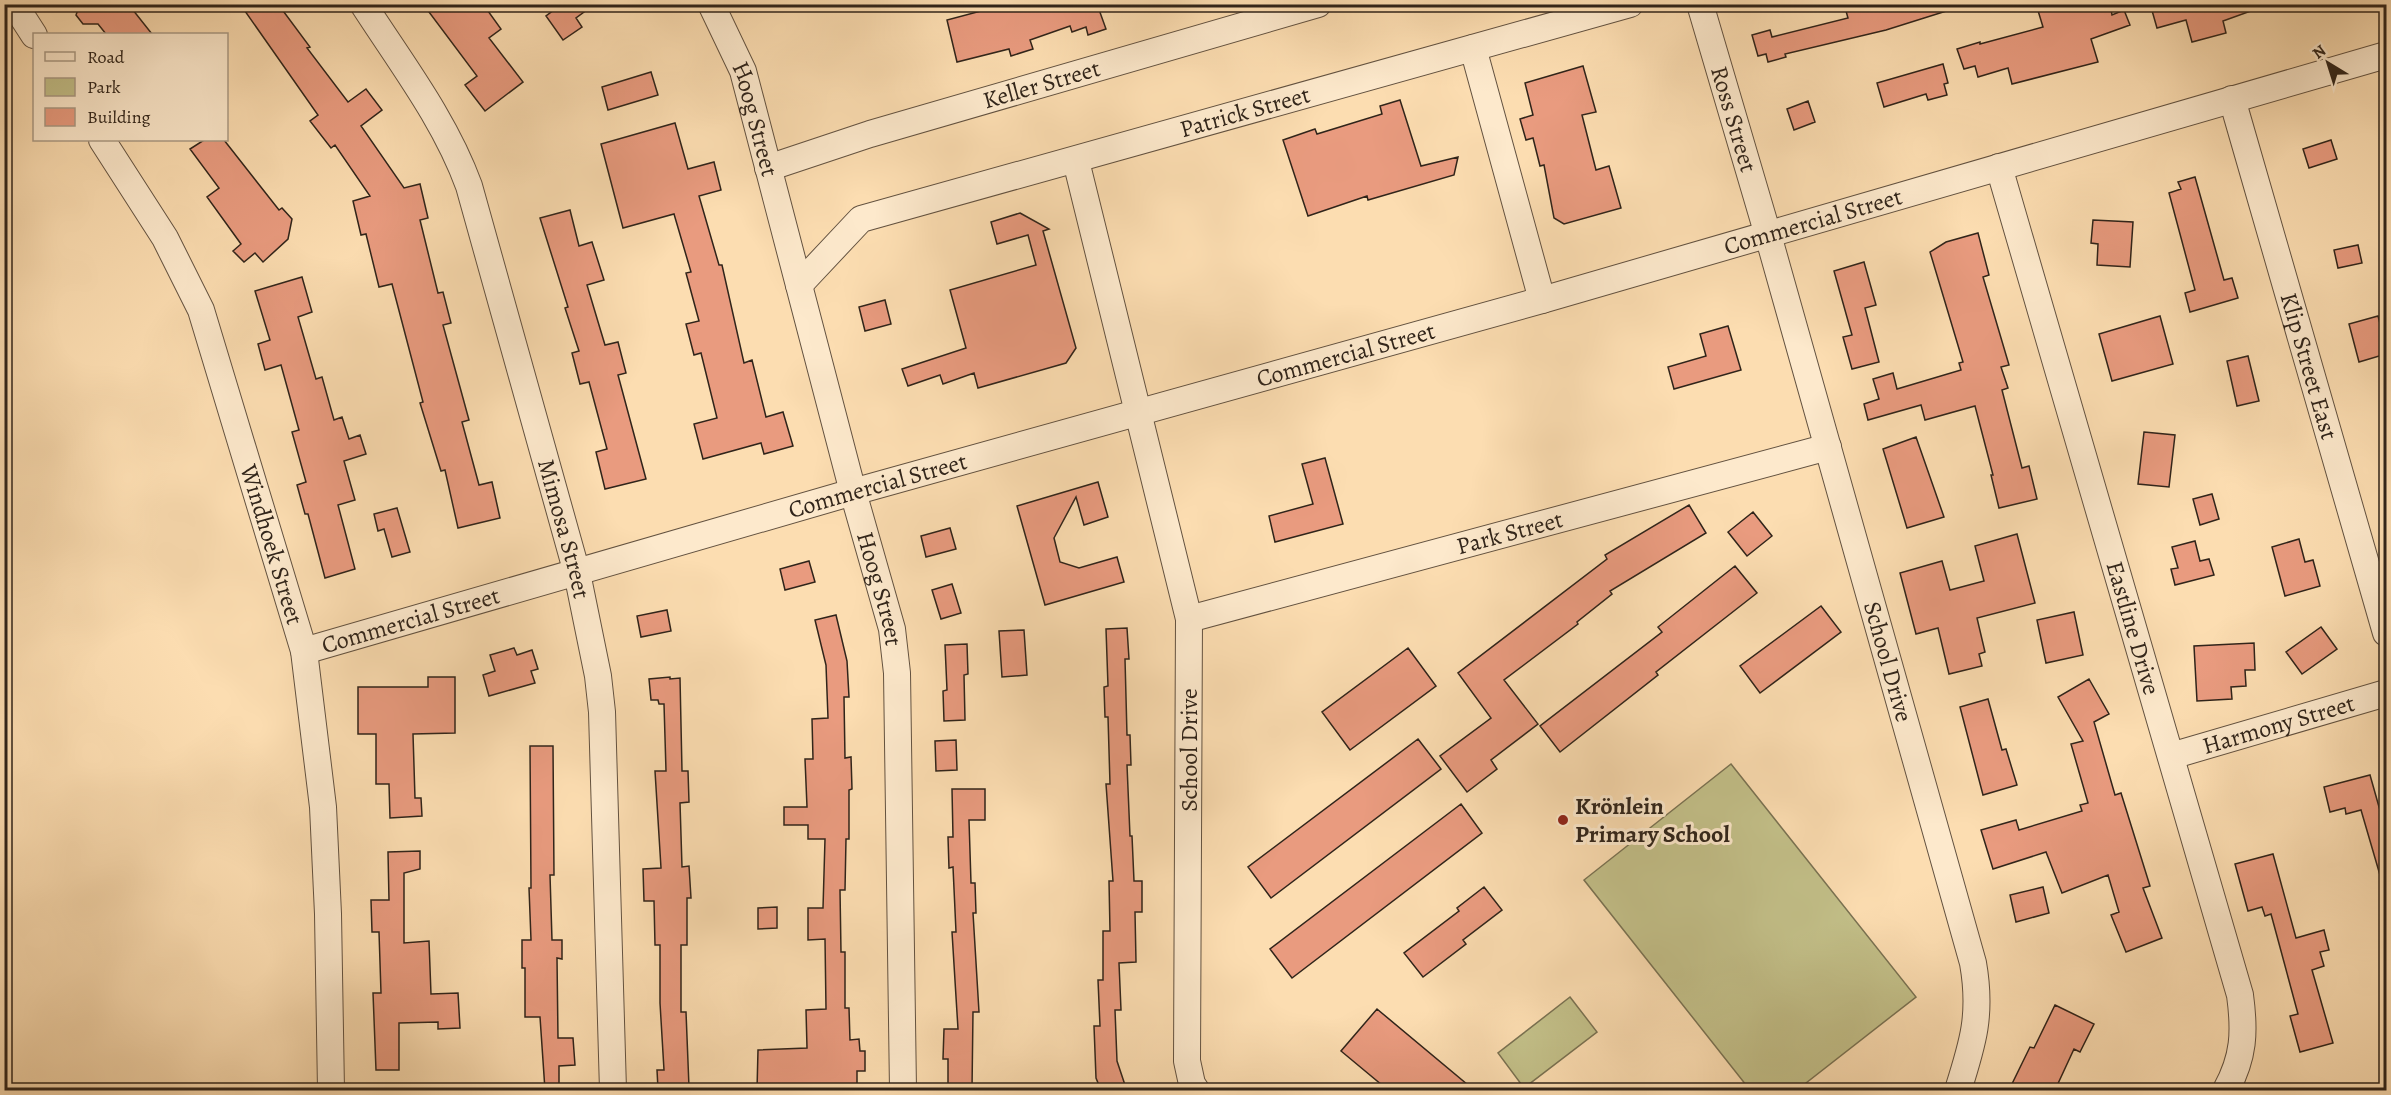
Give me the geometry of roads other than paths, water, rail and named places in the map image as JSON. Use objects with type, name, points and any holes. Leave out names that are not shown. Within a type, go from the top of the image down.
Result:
[{"type":"street","points":[[14,4],[33,33]]},
{"type":"street","name":"Mimosa Street","points":[[363,4],[448,136],[459,158],[469,186],[577,573],[598,676],[602,712],[613,1090]]},
{"type":"street","name":"Hoog Street","points":[[711,4],[743,71],[853,492],[892,629],[897,673],[903,1090]]},
{"type":"street","name":"Keller Street","points":[[768,168],[882,131],[1318,4]]},
{"type":"street","name":"Patrick Street","points":[[799,285],[861,219],[1076,161],[1630,4]]},
{"type":"street","name":"Ross Street","points":[[1700,4],[1768,235]]},
{"type":"street","points":[[1473,48],[1542,300]]},
{"type":"street","name":"Commercial Street","points":[[304,651],[853,492],[1542,300],[2386,55]]},
{"type":"street","name":"Klip Street East","points":[[2232,99],[2386,633]]},
{"type":"street","name":"Windhoek Street","points":[[103,141],[165,238],[201,310],[304,651],[324,807],[331,1090]]},
{"type":"street","name":"School Drive","points":[[1076,161],[1189,619],[1187,1061],[1192,1084],[1196,1090]]},
{"type":"street","name":"Eastline Drive","points":[[1999,167],[2240,995],[2243,1044],[2237,1070],[2226,1090]]},
{"type":"street","name":"School Drive","points":[[1768,235],[1973,963],[1978,1006],[1974,1039],[1958,1090]]},
{"type":"street","name":"Park Street","points":[[1189,619],[1828,447]]},
{"type":"street","name":"Harmony Street","points":[[2171,756],[2386,693]]},
{"type":"place","name":"Krönlein Primary School","points":[[1563,820]]}]
